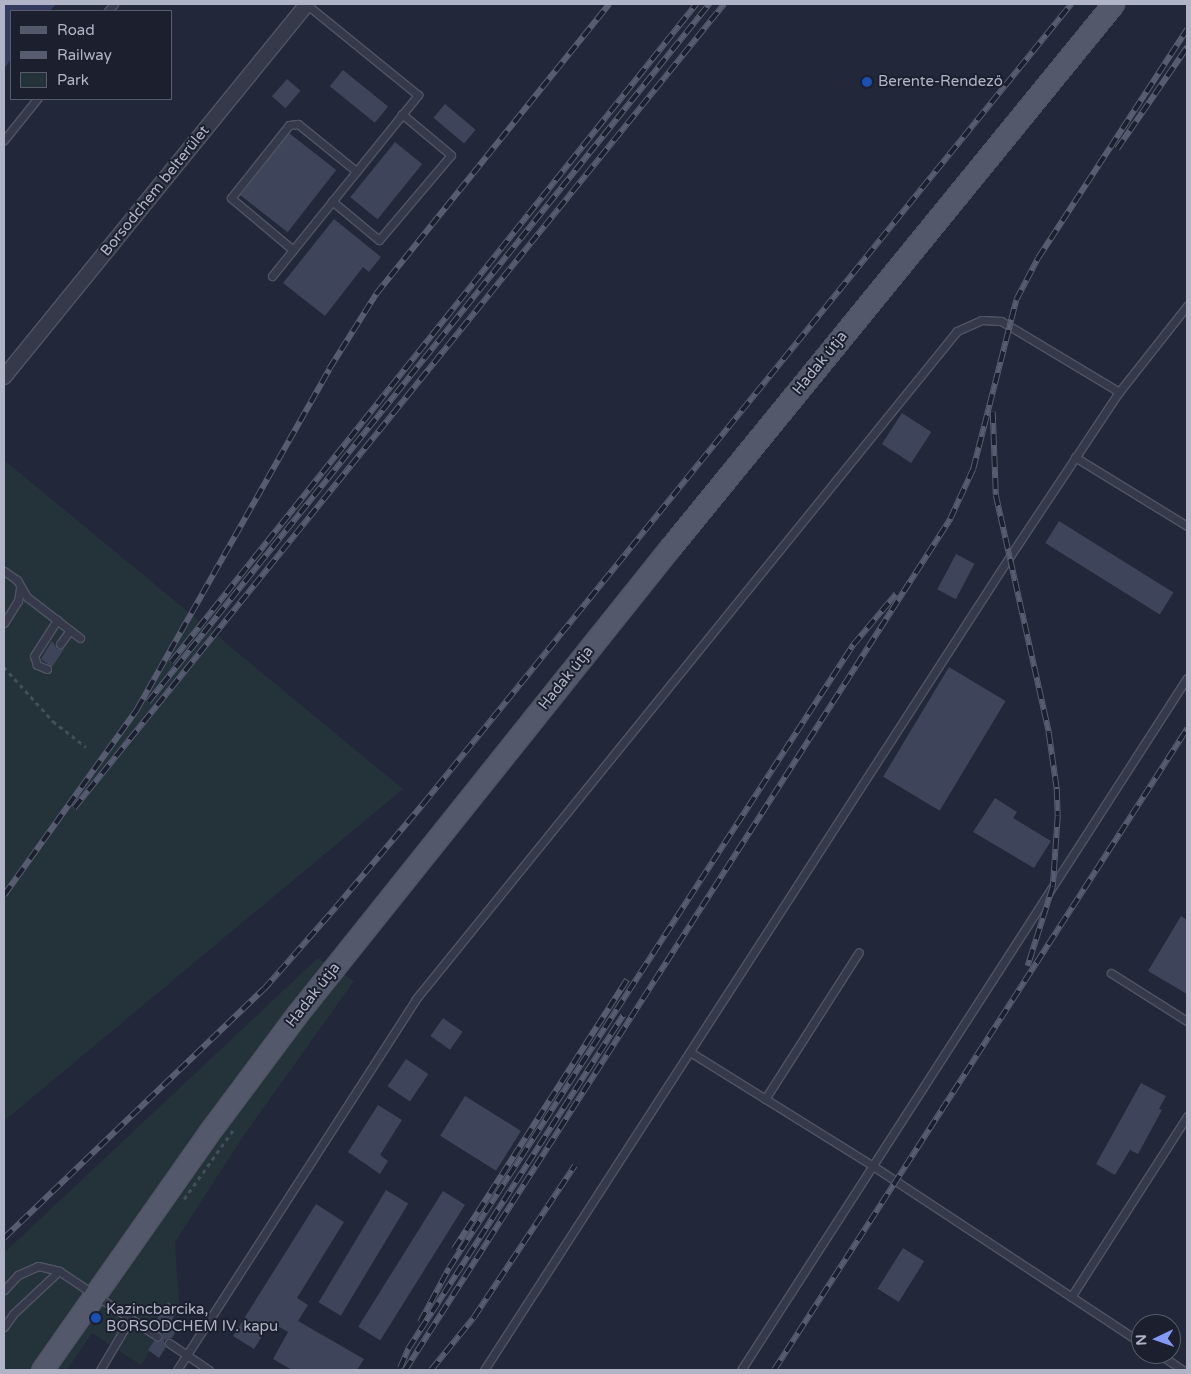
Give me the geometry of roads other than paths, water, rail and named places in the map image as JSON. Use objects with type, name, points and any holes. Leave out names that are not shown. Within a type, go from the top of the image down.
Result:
[{"type":"main road","name":"Hadak útja","points":[[42,1370],[94,1295],[298,1014],[675,541],[1113,4]]},
{"type":"street","name":"Borsodchem belterület","points":[[4,377],[306,4]]},
{"type":"lane","points":[[272,276],[418,95],[306,4]]},
{"type":"lane","points":[[4,140],[36,100]]},
{"type":"lane","points":[[332,201],[379,240],[451,155],[402,114]]},
{"type":"lane","points":[[293,250],[231,198],[289,125],[298,124],[356,171]]},
{"type":"lane","points":[[484,1370],[1075,458],[1119,392],[1187,306]]},
{"type":"lane","points":[[177,1370],[415,1000],[957,331],[982,320],[1001,321],[1119,392]]},
{"type":"lane","points":[[1075,458],[1187,526]]},
{"type":"lane","points":[[4,571],[20,585],[27,597],[80,638]]},
{"type":"lane","points":[[4,623],[18,601],[20,585]]},
{"type":"lane","points":[[47,669],[37,665],[34,656],[57,620]]},
{"type":"lane","points":[[60,644],[70,630]]},
{"type":"lane","points":[[741,1370],[1187,678]]},
{"type":"lane","points":[[765,1099],[859,952]]},
{"type":"lane","points":[[1111,972],[1187,1021]]},
{"type":"lane","points":[[690,1052],[873,1166],[1131,1336]]},
{"type":"lane","points":[[1070,1297],[1187,1116]]},
{"type":"lane","points":[[4,1290],[18,1275],[38,1266],[59,1271],[157,1336]]},
{"type":"lane","points":[[4,1327],[13,1314],[59,1271]]},
{"type":"lane","points":[[100,1370],[130,1319]]},
{"type":"lane","points":[[169,1344],[209,1370]]},
{"type":"water","points":[[4,4],[56,4],[51,10],[10,10],[10,60],[4,69]]},
{"type":"railway","points":[[4,895],[137,709],[329,369],[376,294],[609,4]]},
{"type":"railway","points":[[171,662],[696,4]]},
{"type":"railway","points":[[148,702],[709,4]]},
{"type":"railway","points":[[74,808],[724,4]]},
{"type":"railway","points":[[4,1238],[264,989],[336,907],[423,804],[1071,4]]},
{"type":"railway","points":[[405,1370],[950,519],[973,469],[1016,300],[1038,258],[1187,29]]},
{"type":"railway","points":[[1117,149],[1187,47]]},
{"type":"railway","points":[[993,412],[996,495],[1049,733],[1057,789],[1058,816],[1053,887],[1028,966]]},
{"type":"railway","points":[[420,1322],[449,1268],[853,645],[896,594]]},
{"type":"railway","points":[[774,1370],[1187,729]]},
{"type":"railway","points":[[454,1249],[627,980]]},
{"type":"railway","points":[[400,1368],[408,1349],[623,1015]]},
{"type":"railway","points":[[431,1370],[474,1317],[575,1165]]},
{"type":"place","name":"Berente-Rendező","points":[[867,82]]},
{"type":"place","name":"Kazincbarcika, BORSODCHEM IV. kapu","points":[[96,1318]]}]
